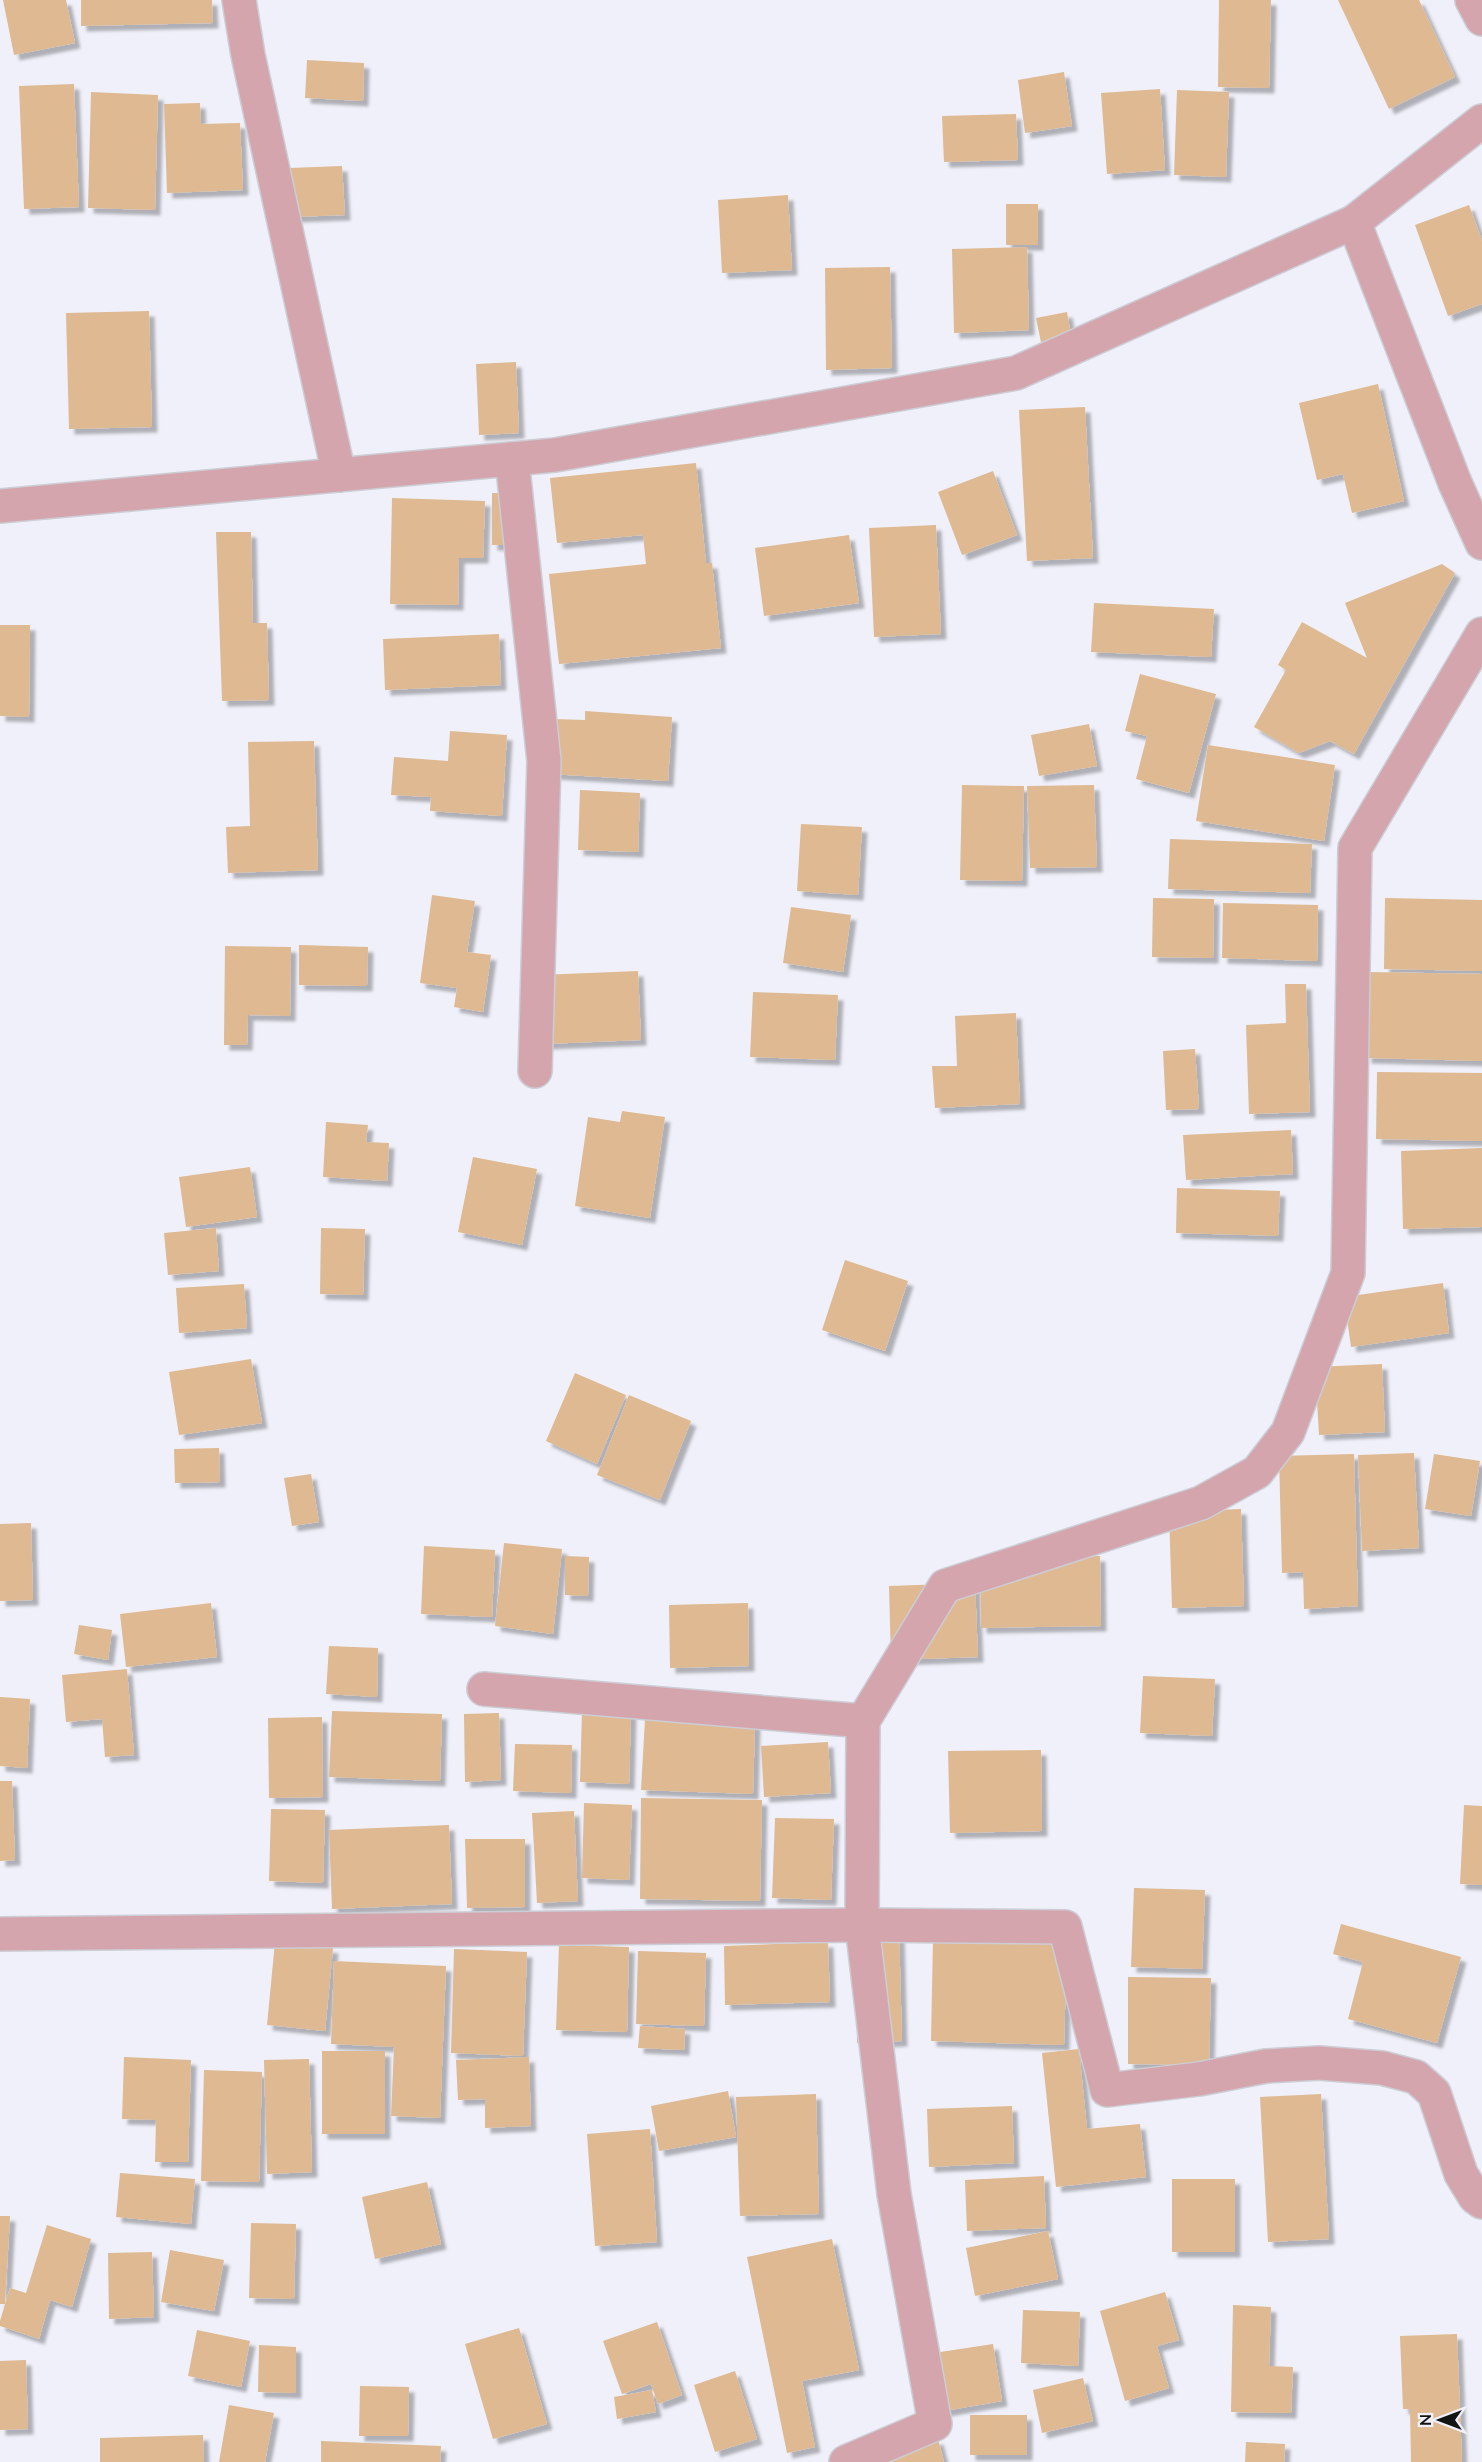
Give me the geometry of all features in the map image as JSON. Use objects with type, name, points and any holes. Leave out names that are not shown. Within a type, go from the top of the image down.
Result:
[{"type":"street","points":[[239,0],[250,66],[339,475]]},
{"type":"street","points":[[1472,0],[1482,19]]},
{"type":"street","points":[[0,506],[555,455],[1016,373],[1354,222],[1482,121]]},
{"type":"street","points":[[1354,222],[1455,483],[1482,543]]},
{"type":"street","points":[[512,459],[543,761],[535,1071]]},
{"type":"street","points":[[846,2462],[935,2424],[894,2194],[862,1925],[863,1721],[945,1586],[1202,1503],[1257,1472],[1288,1432],[1348,1273],[1355,848],[1482,634]]},
{"type":"street","points":[[484,1689],[863,1721]]},
{"type":"street","points":[[0,1934],[862,1925],[1065,1927],[1107,2090],[1199,2079],[1266,2066],[1319,2063],[1382,2068],[1416,2077],[1434,2093],[1461,2174],[1475,2197],[1482,2202]]},
{"type":"building","points":[[3,0],[66,0],[75,43],[14,55]]},
{"type":"building","points":[[81,0],[212,0],[213,23],[81,26]]},
{"type":"building","points":[[1219,0],[1271,0],[1269,88],[1218,87]]},
{"type":"building","points":[[1338,0],[1419,0],[1455,77],[1389,109]]},
{"type":"building","points":[[307,60],[364,63],[363,101],[305,98]]},
{"type":"building","points":[[1064,72],[1072,126],[1025,133],[1018,80]]},
{"type":"building","points":[[74,84],[79,207],[24,209],[19,86]]},
{"type":"building","points":[[1160,89],[1165,170],[1107,174],[1101,93]]},
{"type":"building","points":[[1177,90],[1229,92],[1226,177],[1174,175]]},
{"type":"building","points":[[91,92],[158,95],[155,210],[88,208]]},
{"type":"building","points":[[200,103],[201,124],[240,123],[243,190],[167,193],[164,104]]},
{"type":"building","points":[[1016,114],[1018,160],[944,162],[942,116]]},
{"type":"building","points":[[342,166],[345,215],[292,217],[290,168]]},
{"type":"building","points":[[788,195],[792,270],[722,273],[718,200]]},
{"type":"building","points":[[1006,204],[1038,204],[1038,245],[1006,245]]},
{"type":"building","points":[[1469,205],[1482,241],[1482,304],[1448,316],[1415,225]]},
{"type":"building","points":[[1027,247],[1029,330],[954,333],[952,249]]},
{"type":"building","points":[[890,267],[892,368],[826,370],[825,268]]},
{"type":"building","points":[[149,311],[152,427],[69,429],[66,313]]},
{"type":"building","points":[[1067,312],[1072,341],[1042,347],[1036,318]]},
{"type":"building","points":[[516,362],[519,433],[479,435],[476,364]]},
{"type":"building","points":[[1378,384],[1404,501],[1352,513],[1343,474],[1317,480],[1299,403]]},
{"type":"building","points":[[1085,407],[1093,558],[1027,561],[1019,410]]},
{"type":"building","points":[[696,463],[706,563],[712,563],[721,648],[559,664],[549,574],[646,564],[643,535],[557,543],[550,478]]},
{"type":"building","points":[[993,471],[1017,535],[962,555],[938,492]]},
{"type":"building","points":[[492,493],[517,493],[517,545],[492,545]]},
{"type":"building","points":[[392,498],[485,501],[483,558],[459,558],[458,605],[390,604]]},
{"type":"building","points":[[936,525],[941,634],[874,637],[869,528]]},
{"type":"building","points":[[216,532],[251,532],[253,623],[267,623],[269,700],[222,701]]},
{"type":"building","points":[[849,535],[859,603],[764,616],[755,548]]},
{"type":"building","points":[[1442,564],[1455,573],[1354,754],[1330,741],[1299,753],[1254,727],[1286,670],[1278,665],[1302,622],[1367,658],[1345,603]]},
{"type":"building","points":[[1094,603],[1214,609],[1211,657],[1091,652]]},
{"type":"building","points":[[0,625],[30,625],[29,717],[0,716]]},
{"type":"building","points":[[499,634],[501,685],[385,690],[383,639]]},
{"type":"building","points":[[1140,674],[1216,694],[1189,793],[1136,779],[1147,736],[1125,731]]},
{"type":"building","points":[[585,711],[672,717],[668,781],[550,774],[553,719],[585,720]]},
{"type":"building","points":[[1089,724],[1097,766],[1039,776],[1031,735]]},
{"type":"building","points":[[450,731],[507,735],[502,816],[430,811],[431,797],[391,795],[394,757],[448,761]]},
{"type":"building","points":[[314,741],[318,870],[228,873],[226,827],[250,826],[248,742]]},
{"type":"building","points":[[1208,745],[1335,765],[1324,841],[1196,821]]},
{"type":"building","points":[[962,785],[1024,786],[1022,881],[960,880]]},
{"type":"building","points":[[1094,785],[1097,867],[1030,868],[1027,786]]},
{"type":"building","points":[[580,790],[640,793],[638,852],[578,850]]},
{"type":"building","points":[[801,824],[862,827],[858,895],[797,891]]},
{"type":"building","points":[[1170,839],[1312,844],[1310,893],[1168,889]]},
{"type":"building","points":[[432,895],[475,901],[467,952],[491,955],[483,1012],[454,1007],[457,988],[420,983]]},
{"type":"building","points":[[1153,898],[1214,899],[1213,958],[1152,957]]},
{"type":"building","points":[[1385,898],[1482,900],[1482,971],[1384,969]]},
{"type":"building","points":[[1223,903],[1318,905],[1317,961],[1222,958]]},
{"type":"building","points":[[791,907],[851,915],[843,972],[783,963]]},
{"type":"building","points":[[299,945],[368,947],[367,986],[299,985]]},
{"type":"building","points":[[225,946],[291,947],[290,1016],[248,1015],[247,1045],[224,1045]]},
{"type":"building","points":[[638,971],[641,1040],[544,1044],[540,975]]},
{"type":"building","points":[[1367,972],[1482,974],[1482,1061],[1366,1058]]},
{"type":"building","points":[[1285,984],[1306,984],[1310,1112],[1249,1114],[1246,1025],[1286,1023]]},
{"type":"building","points":[[753,992],[838,995],[835,1060],[750,1057]]},
{"type":"building","points":[[1016,1013],[1020,1104],[935,1108],[932,1066],[957,1066],[955,1016]]},
{"type":"building","points":[[1195,1049],[1199,1109],[1166,1110],[1163,1051]]},
{"type":"building","points":[[1377,1072],[1482,1073],[1482,1141],[1376,1139]]},
{"type":"building","points":[[622,1111],[665,1117],[650,1218],[575,1206],[588,1117],[620,1122]]},
{"type":"building","points":[[326,1122],[368,1125],[366,1142],[389,1143],[387,1181],[323,1177]]},
{"type":"building","points":[[1291,1130],[1293,1174],[1186,1180],[1183,1135]]},
{"type":"building","points":[[1482,1148],[1482,1227],[1403,1229],[1401,1151]]},
{"type":"building","points":[[473,1157],[537,1169],[522,1245],[458,1232]]},
{"type":"building","points":[[250,1167],[257,1217],[186,1227],[179,1177]]},
{"type":"building","points":[[1177,1188],[1280,1191],[1278,1236],[1176,1233]]},
{"type":"building","points":[[216,1228],[219,1271],[168,1275],[164,1233]]},
{"type":"building","points":[[321,1228],[365,1229],[363,1295],[320,1294]]},
{"type":"building","points":[[845,1260],[908,1281],[885,1351],[822,1330]]},
{"type":"building","points":[[1443,1283],[1449,1333],[1351,1347],[1344,1297]]},
{"type":"building","points":[[244,1284],[247,1328],[179,1333],[176,1288]]},
{"type":"building","points":[[251,1359],[262,1423],[179,1435],[169,1372]]},
{"type":"building","points":[[1382,1364],[1385,1432],[1319,1435],[1315,1367]]},
{"type":"building","points":[[575,1373],[626,1395],[597,1464],[546,1441]]},
{"type":"building","points":[[629,1395],[691,1421],[660,1500],[597,1475]]},
{"type":"building","points":[[219,1448],[220,1482],[175,1483],[174,1449]]},
{"type":"building","points":[[1414,1453],[1419,1548],[1362,1551],[1358,1455]]},
{"type":"building","points":[[1354,1454],[1358,1606],[1304,1609],[1303,1572],[1282,1573],[1279,1456]]},
{"type":"building","points":[[1434,1454],[1480,1461],[1471,1516],[1425,1509]]},
{"type":"building","points":[[311,1474],[319,1522],[292,1526],[284,1478]]},
{"type":"building","points":[[1241,1509],[1244,1606],[1172,1608],[1169,1512]]},
{"type":"building","points":[[31,1523],[33,1600],[0,1601],[0,1524]]},
{"type":"building","points":[[504,1543],[562,1549],[553,1634],[495,1626]]},
{"type":"building","points":[[424,1546],[495,1550],[492,1617],[421,1614]]},
{"type":"building","points":[[565,1556],[589,1557],[588,1596],[565,1595]]},
{"type":"building","points":[[1100,1556],[1101,1626],[981,1628],[980,1559]]},
{"type":"building","points":[[975,1583],[978,1657],[891,1660],[889,1586]]},
{"type":"building","points":[[211,1603],[217,1657],[126,1667],[120,1614]]},
{"type":"building","points":[[748,1603],[749,1666],[670,1668],[669,1605]]},
{"type":"building","points":[[79,1625],[112,1630],[108,1660],[74,1654]]},
{"type":"building","points":[[329,1646],[378,1648],[377,1697],[326,1694]]},
{"type":"building","points":[[127,1669],[134,1755],[105,1757],[102,1719],[66,1722],[62,1675]]},
{"type":"building","points":[[1143,1676],[1215,1679],[1212,1736],[1140,1733]]},
{"type":"building","points":[[0,1697],[30,1699],[27,1768],[0,1766]]},
{"type":"building","points":[[332,1711],[442,1714],[440,1781],[329,1777]]},
{"type":"building","points":[[582,1711],[631,1712],[629,1784],[580,1782]]},
{"type":"building","points":[[499,1713],[501,1780],[465,1782],[464,1714]]},
{"type":"building","points":[[322,1717],[323,1797],[269,1798],[268,1718]]},
{"type":"building","points":[[645,1719],[755,1723],[753,1794],[641,1790]]},
{"type":"building","points":[[828,1742],[831,1793],[764,1797],[761,1746]]},
{"type":"building","points":[[515,1744],[572,1745],[571,1793],[513,1791]]},
{"type":"building","points":[[1041,1750],[1042,1831],[950,1833],[948,1751]]},
{"type":"building","points":[[0,1781],[12,1781],[15,1860],[0,1861]]},
{"type":"building","points":[[641,1798],[762,1800],[760,1901],[640,1899]]},
{"type":"building","points":[[584,1803],[632,1805],[629,1880],[582,1878]]},
{"type":"building","points":[[1464,1805],[1482,1806],[1482,1885],[1460,1884]]},
{"type":"building","points":[[271,1809],[325,1810],[323,1883],[269,1881]]},
{"type":"building","points":[[574,1811],[578,1901],[537,1903],[532,1813]]},
{"type":"building","points":[[775,1818],[834,1819],[831,1900],[772,1898]]},
{"type":"building","points":[[449,1825],[452,1904],[332,1909],[329,1830]]},
{"type":"building","points":[[465,1839],[525,1839],[525,1907],[467,1908]]},
{"type":"building","points":[[1134,1888],[1205,1890],[1202,1969],[1131,1967]]},
{"type":"building","points":[[1341,1924],[1461,1957],[1437,2043],[1348,2019],[1363,1962],[1333,1954]]},
{"type":"building","points":[[899,1929],[902,2041],[857,2043],[855,1930]]},
{"type":"building","points":[[933,1938],[1067,1941],[1064,2045],[931,2041]]},
{"type":"building","points":[[275,1942],[333,1948],[325,2031],[267,2025]]},
{"type":"building","points":[[828,1942],[830,2002],[725,2005],[724,1946]]},
{"type":"building","points":[[559,1945],[629,1947],[627,2032],[556,2030]]},
{"type":"building","points":[[454,1949],[527,1952],[523,2056],[451,2053]]},
{"type":"building","points":[[638,1951],[706,1953],[704,2026],[636,2024]]},
{"type":"building","points":[[334,1961],[446,1966],[440,2118],[391,2116],[394,2047],[331,2044]]},
{"type":"building","points":[[1128,1977],[1211,1978],[1209,2065],[1128,2064]]},
{"type":"building","points":[[640,2026],[685,2029],[684,2050],[638,2048]]},
{"type":"building","points":[[1079,2049],[1087,2129],[1140,2124],[1146,2177],[1056,2187],[1042,2053]]},
{"type":"building","points":[[322,2051],[385,2051],[385,2134],[322,2134]]},
{"type":"building","points":[[124,2057],[191,2060],[188,2162],[155,2162],[156,2120],[122,2119]]},
{"type":"building","points":[[529,2057],[531,2126],[485,2128],[485,2099],[458,2100],[456,2060]]},
{"type":"building","points":[[309,2059],[312,2172],[267,2174],[264,2060]]},
{"type":"building","points":[[204,2070],[262,2072],[259,2182],[201,2181]]},
{"type":"building","points":[[728,2091],[736,2137],[659,2151],[651,2106]]},
{"type":"building","points":[[816,2094],[819,2214],[740,2216],[736,2097]]},
{"type":"building","points":[[1321,2094],[1329,2239],[1268,2242],[1260,2097]]},
{"type":"building","points":[[1012,2106],[1014,2163],[929,2167],[927,2109]]},
{"type":"building","points":[[650,2129],[657,2242],[595,2246],[587,2134]]},
{"type":"building","points":[[120,2173],[195,2179],[191,2224],[116,2217]]},
{"type":"building","points":[[1044,2176],[1046,2228],[967,2231],[965,2180]]},
{"type":"building","points":[[1172,2179],[1235,2179],[1235,2252],[1172,2252]]},
{"type":"building","points":[[427,2182],[441,2244],[375,2259],[362,2197]]},
{"type":"building","points":[[0,2216],[10,2216],[5,2304],[0,2304]]},
{"type":"building","points":[[251,2223],[296,2224],[294,2299],[249,2298]]},
{"type":"building","points":[[47,2225],[91,2239],[72,2307],[50,2300],[39,2339],[0,2326],[0,2321],[10,2288],[26,2293]]},
{"type":"building","points":[[1048,2231],[1058,2279],[975,2296],[966,2248]]},
{"type":"building","points":[[832,2239],[859,2370],[802,2381],[815,2447],[787,2453],[747,2257]]},
{"type":"building","points":[[170,2250],[224,2260],[214,2311],[161,2302]]},
{"type":"building","points":[[152,2252],[154,2317],[109,2319],[108,2253]]},
{"type":"building","points":[[1165,2292],[1179,2340],[1157,2346],[1169,2388],[1125,2401],[1100,2311]]},
{"type":"building","points":[[1233,2305],[1271,2307],[1269,2366],[1293,2367],[1291,2413],[1231,2412]]},
{"type":"building","points":[[1023,2310],[1080,2312],[1078,2366],[1021,2363]]},
{"type":"building","points":[[657,2322],[682,2395],[658,2404],[651,2384],[622,2394],[603,2341]]},
{"type":"building","points":[[519,2328],[547,2424],[493,2439],[465,2344]]},
{"type":"building","points":[[197,2330],[250,2341],[241,2387],[188,2376]]},
{"type":"building","points":[[1457,2334],[1462,2462],[1411,2462],[1410,2409],[1403,2409],[1400,2336]]},
{"type":"building","points":[[993,2344],[1002,2401],[944,2411],[934,2353]]},
{"type":"building","points":[[259,2345],[296,2347],[296,2393],[258,2392]]},
{"type":"building","points":[[26,2360],[28,2429],[0,2430],[0,2361]]},
{"type":"building","points":[[735,2371],[757,2439],[715,2452],[694,2385]]},
{"type":"building","points":[[1083,2378],[1093,2421],[1042,2433],[1033,2390]]},
{"type":"building","points":[[360,2386],[409,2387],[408,2436],[359,2436]]},
{"type":"building","points":[[652,2390],[656,2412],[617,2419],[614,2397]]},
{"type":"building","points":[[229,2405],[274,2413],[265,2462],[219,2462]]},
{"type":"building","points":[[970,2415],[1027,2415],[1027,2455],[970,2455]]},
{"type":"building","points":[[203,2435],[204,2462],[100,2462],[100,2438]]},
{"type":"building","points":[[938,2439],[944,2462],[852,2462]]},
{"type":"building","points":[[321,2441],[441,2446],[440,2462],[321,2462]]},
{"type":"building","points":[[1246,2442],[1285,2444],[1284,2462],[1245,2462]]}]
